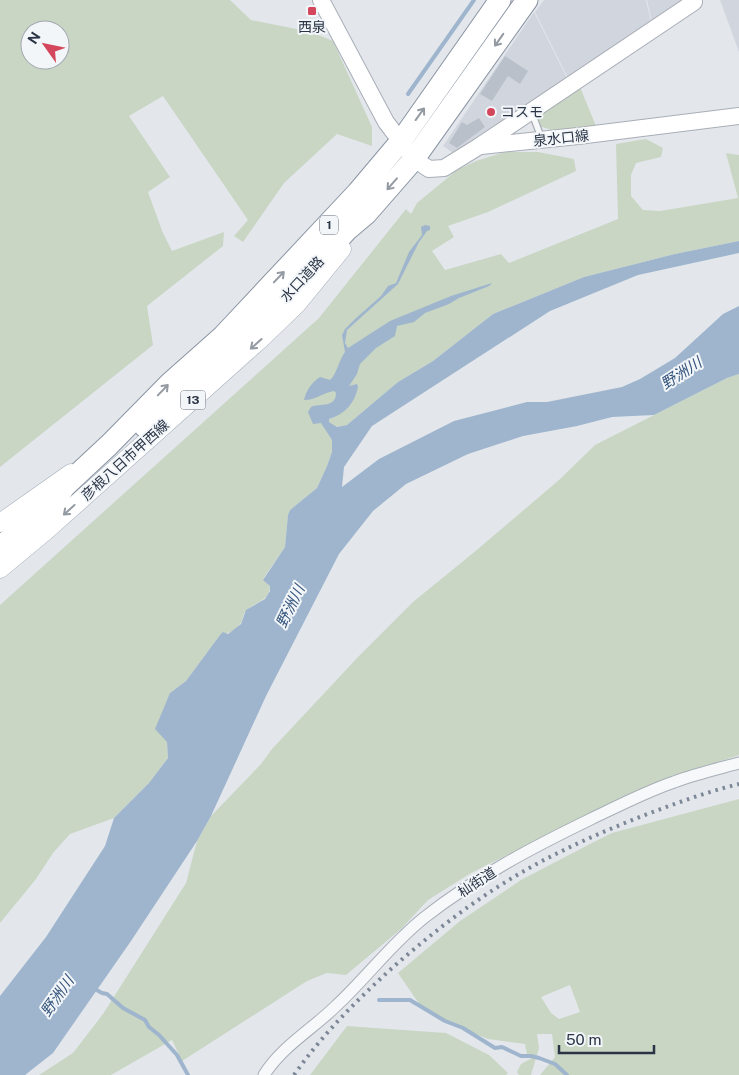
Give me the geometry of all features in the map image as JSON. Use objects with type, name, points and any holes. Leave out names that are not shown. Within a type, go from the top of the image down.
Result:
[{"type":"highway","name":"水口道路","points":[[0,547],[58,497],[64,487],[170,383],[223,336],[315,239],[401,141],[500,0]]},
{"type":"highway","name":"水口道路","points":[[58,497],[71,492],[202,378],[295,288],[347,230],[366,214],[414,159],[527,0]]},
{"type":"main road","name":"彦根八日市甲西線","points":[[0,569],[47,530],[263,337],[297,304],[354,235],[366,214]]},
{"type":"main road","name":"彦根八日市甲西線","points":[[0,524],[84,463],[121,428],[129,425]]},
{"type":"street","points":[[321,0],[386,122],[414,159]]},
{"type":"street","points":[[478,146],[695,1]]},
{"type":"street","name":"泉水口線","points":[[414,159],[428,169],[444,168],[478,146],[739,116]]},
{"type":"street","name":"杣街道","points":[[264,1075],[272,1062],[289,1045],[337,1006],[424,918],[456,895],[503,865],[551,838],[633,799],[675,781],[739,763]]},
{"type":"lane","points":[[532,111],[547,139]]},
{"type":"shaded area","points":[[544,0],[646,0],[651,22],[568,78],[535,12]]},
{"type":"shaded area","points":[[647,0],[681,0],[652,22]]},
{"type":"shaded area","points":[[720,0],[739,0],[739,52]]},
{"type":"shaded area","name":"コスモ","points":[[534,12],[567,78],[453,153],[443,146]]},
{"type":"green space","points":[[0,0],[230,0],[251,20],[311,32],[333,41],[372,127],[372,146],[337,134],[284,183],[243,242],[234,236],[248,220],[163,96],[129,116],[170,177],[148,192],[163,233],[172,251],[224,232],[223,246],[147,306],[153,345],[0,467]]},
{"type":"green space","points":[[580,87],[596,126],[558,132],[539,126],[538,111]]},
{"type":"green space","points":[[646,139],[663,148],[661,157],[636,163],[631,175],[631,196],[643,210],[660,211],[738,198],[726,153],[739,155],[739,241],[675,254],[584,277],[493,314],[433,361],[398,382],[347,425],[337,427],[329,422],[322,423],[332,440],[332,452],[317,488],[290,510],[285,547],[263,579],[270,586],[268,595],[246,611],[242,621],[235,629],[220,635],[186,681],[170,693],[168,758],[149,783],[114,818],[70,834],[53,853],[36,879],[0,923],[0,605],[319,318],[406,209],[411,214],[417,203],[457,170],[476,161],[505,152],[538,152],[574,159],[576,171],[488,212],[448,226],[454,237],[432,251],[445,270],[501,254],[509,263],[618,219],[616,144]]},
{"type":"green space","points":[[739,374],[739,755],[685,773],[555,831],[471,873],[428,900],[401,929],[346,975],[327,973],[307,981],[182,1061],[172,1040],[111,1075],[39,1075],[73,1053],[103,1014],[186,883],[197,841],[211,816],[358,657],[413,602],[559,480],[595,445],[727,378]]},
{"type":"green space","points":[[739,799],[739,1075],[540,1075],[555,1057],[552,1034],[537,1034],[539,1048],[531,1075],[519,1075],[517,1072],[521,1064],[532,1058],[527,1054],[525,1044],[488,1039],[452,1024],[420,1005],[398,973],[460,921],[521,880],[612,833]],"holes":[[[570,985],[580,1012],[559,1019],[551,1013],[541,997]]]},
{"type":"green space","points":[[347,1026],[446,1033],[489,1055],[508,1073],[506,1075],[310,1075]]},
{"type":"water","name":"野洲川","points":[[425,225],[430,226],[430,230],[427,231],[419,242],[398,284],[347,330],[345,343],[348,348],[390,321],[451,296],[492,283],[449,304],[425,313],[414,322],[397,326],[395,336],[376,348],[360,364],[357,374],[349,386],[357,384],[358,387],[352,403],[340,414],[329,419],[329,422],[337,427],[347,425],[398,382],[433,361],[493,314],[584,277],[675,254],[739,241],[739,253],[638,275],[550,311],[372,426],[344,467],[342,487],[379,459],[454,421],[527,402],[547,402],[622,387],[640,379],[675,358],[723,314],[739,306],[739,374],[727,378],[654,415],[612,417],[523,436],[468,454],[406,484],[373,511],[339,554],[266,696],[211,816],[197,841],[131,941],[53,1053],[25,1075],[0,1075],[0,996],[46,937],[105,846],[114,818],[149,783],[168,758],[167,742],[155,729],[170,693],[186,681],[220,635],[223,632],[228,634],[241,624],[246,610],[265,599],[270,591],[270,586],[263,580],[285,547],[290,510],[317,488],[332,452],[332,440],[321,423],[313,424],[308,412],[311,407],[333,401],[336,393],[334,391],[304,400],[306,393],[320,377],[330,380],[332,378],[345,352],[342,335],[345,329],[381,296],[388,286],[396,283],[409,252],[422,235],[421,227]]},
{"type":"building","points":[[505,56],[528,71],[520,84],[508,76],[492,101],[480,94]]},
{"type":"building","points":[[479,118],[485,127],[457,148],[449,143],[462,122],[467,125]]},
{"type":"waterway","points":[[408,94],[474,0]]},
{"type":"waterway","points":[[93,988],[107,994],[123,1008],[145,1020],[149,1027],[177,1055],[188,1075]]},
{"type":"waterway","points":[[379,1000],[410,1000],[445,1021],[463,1028],[495,1048],[502,1047],[521,1056],[539,1058],[555,1064],[567,1075]]},
{"type":"railway","points":[[294,1075],[352,1006],[378,981],[451,919],[494,889],[539,863],[602,833],[678,803],[739,784]]},
{"type":"place","name":"西泉","points":[[312,11]]},
{"type":"place","name":"コスモ","points":[[491,112]]}]
